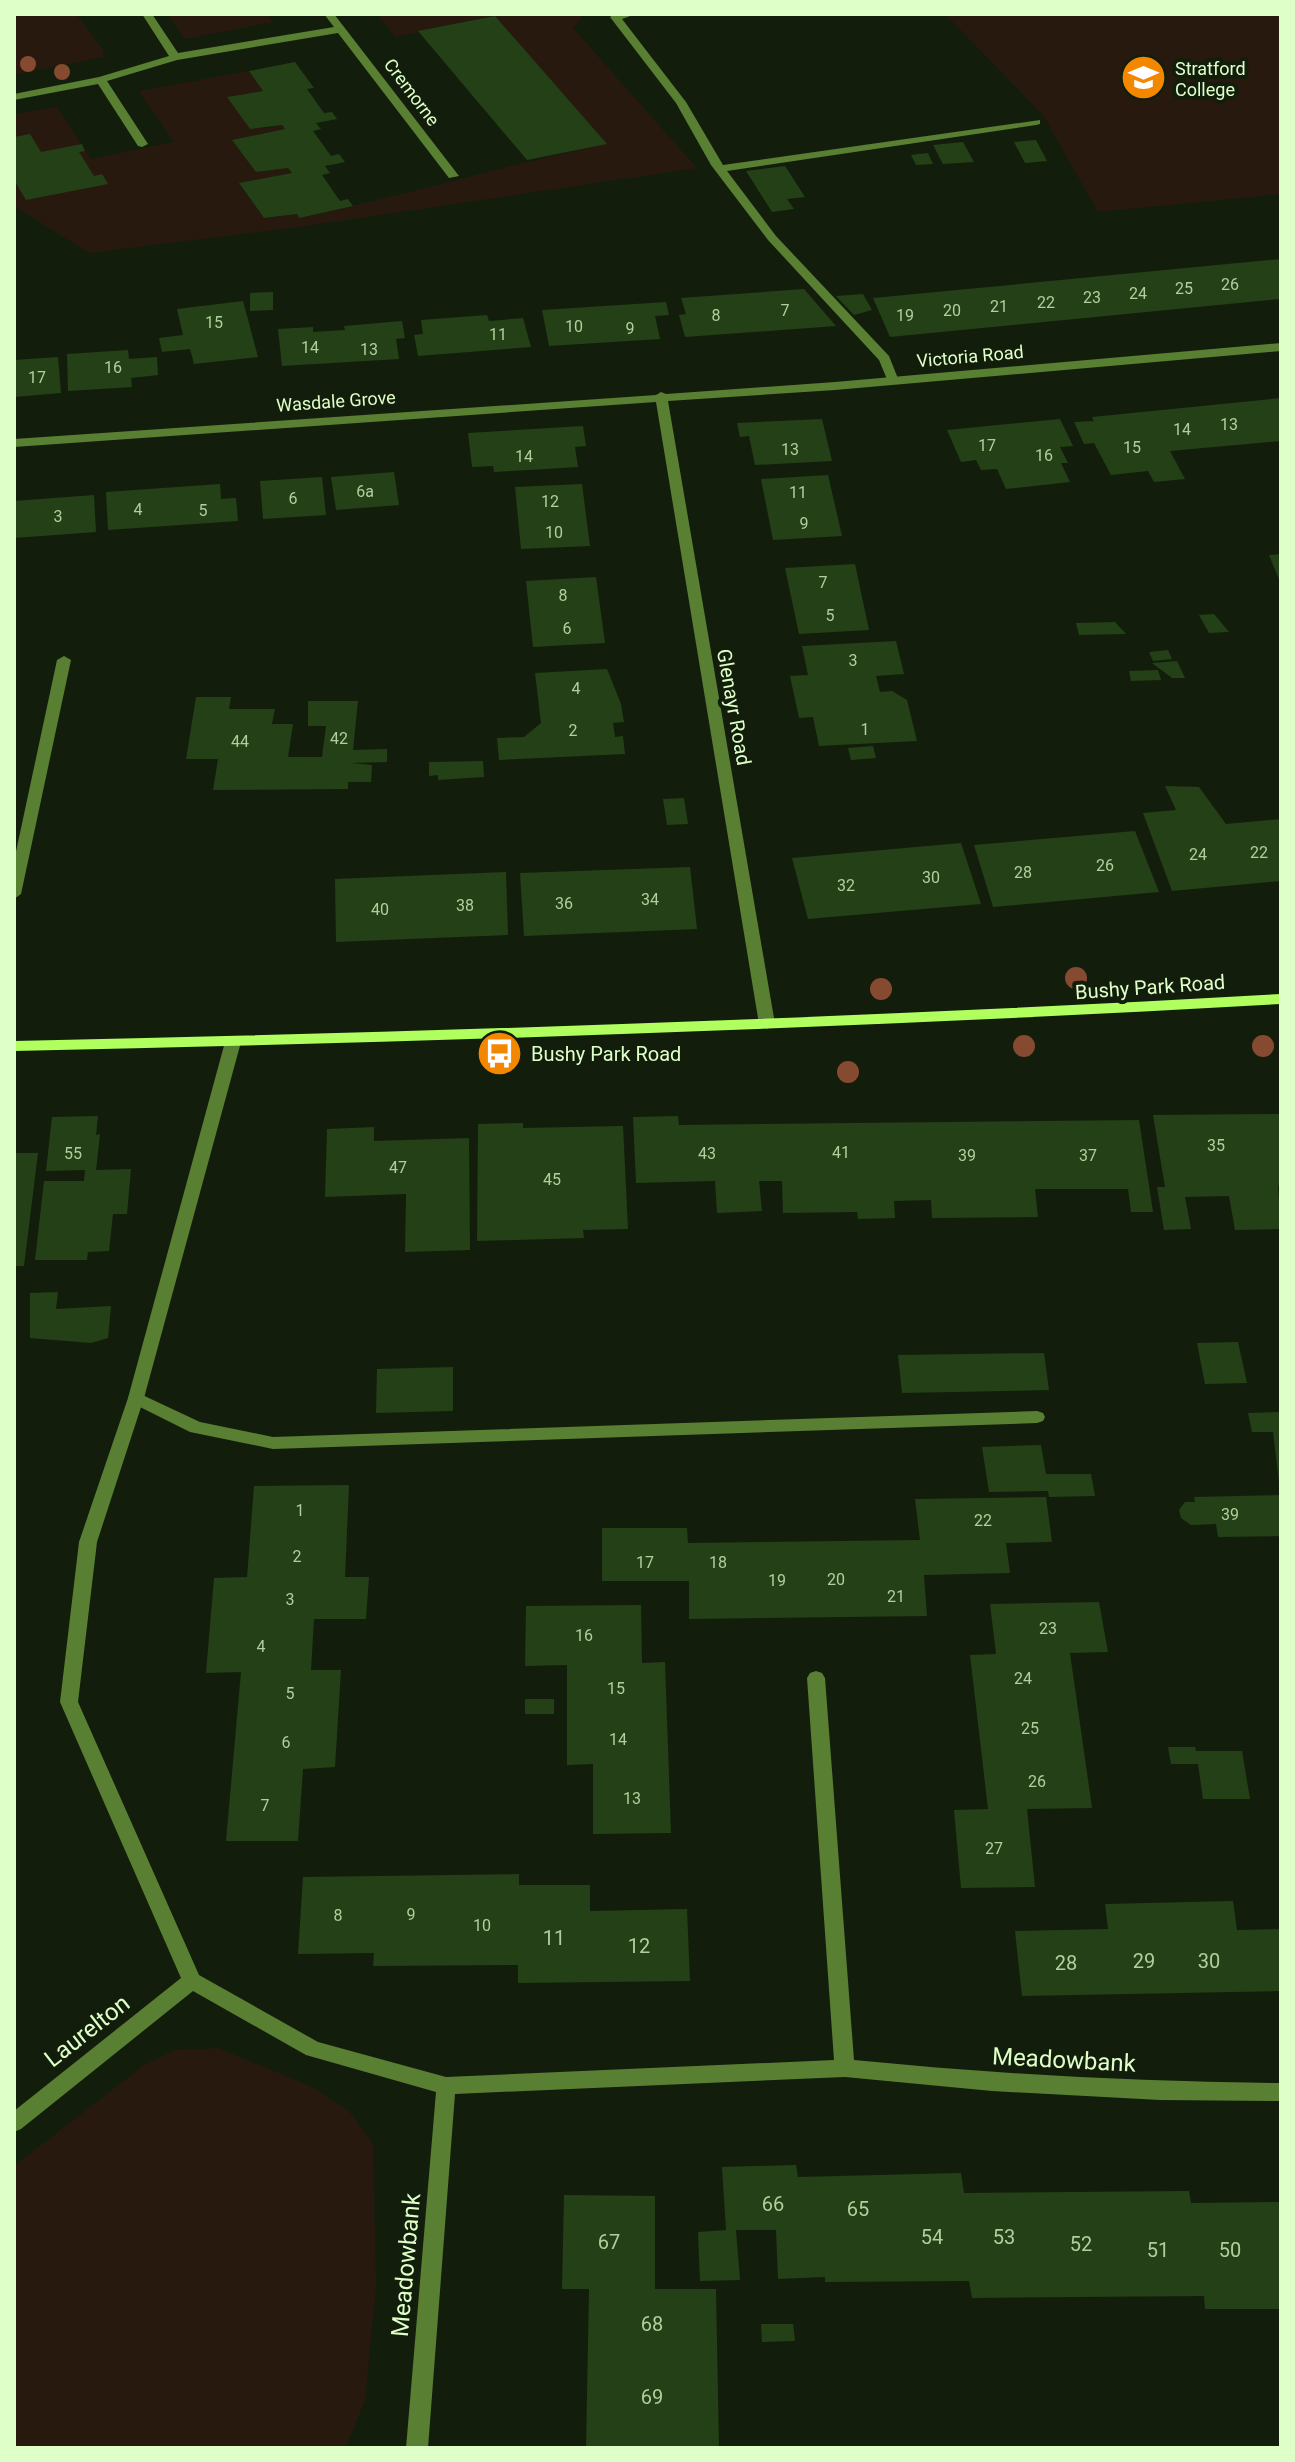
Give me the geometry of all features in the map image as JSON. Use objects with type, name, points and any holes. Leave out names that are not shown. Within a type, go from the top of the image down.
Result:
[{"type":"street","points":[[147,14],[175,57]]},
{"type":"street","name":"Cremorne","points":[[329,14],[453,176]]},
{"type":"street","points":[[631,14],[615,17],[681,102],[717,165],[723,168],[772,238],[885,359],[893,381]]},
{"type":"street","points":[[14,97],[101,80],[175,57],[342,29]]},
{"type":"street","points":[[101,80],[142,144]]},
{"type":"street","points":[[723,168],[1036,122]]},
{"type":"street","name":"Victoria Road","points":[[661,396],[893,381],[1281,347]]},
{"type":"street","name":"Wasdale Grove","points":[[14,443],[661,396]]},
{"type":"street","name":"Glenayr Road","points":[[661,396],[767,1024]]},
{"type":"street","points":[[14,894],[64,660]]},
{"type":"street","name":"Bushy Park Road","points":[[14,1046],[495,1036],[997,1017],[1281,999]]},
{"type":"street","points":[[192,1981],[69,1702],[88,1542],[136,1398],[233,1042]]},
{"type":"street","points":[[136,1398],[196,1428],[273,1443],[1037,1417]]},
{"type":"street","points":[[816,1678],[845,2068]]},
{"type":"street","name":"Meadowbank","points":[[192,1981],[313,2049],[446,2086],[845,2068],[1007,2083],[1160,2091],[1281,2092]]},
{"type":"street","name":"Laurelton","points":[[14,2123],[192,1981]]},
{"type":"street","name":"Meadowbank","points":[[417,2448],[446,2086]]},
{"type":"shaded area","points":[[14,14],[76,14],[103,50],[103,57],[14,75]]},
{"type":"shaded area","points":[[167,14],[267,14],[273,22],[185,39]]},
{"type":"shaded area","points":[[377,14],[584,14],[573,28],[697,168],[305,226],[89,253],[14,206],[14,114],[57,107],[91,159],[174,142],[139,91],[249,71],[263,91],[228,97],[263,129],[282,125],[285,129],[232,140],[256,172],[288,168],[292,173],[240,184],[264,218],[297,214],[299,218],[606,144],[495,16],[396,37]]},
{"type":"shaded area","name":"Stratford College","points":[[945,14],[1281,14],[1281,194],[1098,212],[1043,115]]},
{"type":"shaded area","points":[[218,2048],[310,2086],[349,2111],[373,2144],[376,2287],[365,2400],[346,2448],[14,2448],[14,2166],[143,2066],[175,2050]]},
{"type":"building","points":[[495,16],[607,144],[527,160],[418,31]]},
{"type":"building","points":[[295,62],[314,88],[307,89],[324,113],[332,112],[337,119],[316,123],[321,129],[313,131],[331,156],[339,154],[345,162],[325,166],[330,173],[322,175],[340,201],[348,199],[353,206],[299,218],[297,214],[264,218],[239,183],[292,173],[288,168],[256,172],[232,140],[285,129],[282,125],[250,129],[227,97],[263,91],[249,71]]},
{"type":"building","points":[[30,134],[41,152],[82,144],[85,151],[79,152],[94,176],[102,174],[108,184],[26,200],[14,180],[14,137]]},
{"type":"building","points":[[1036,140],[1047,161],[1025,163],[1014,142]]},
{"type":"building","points":[[963,142],[974,162],[943,164],[933,145]]},
{"type":"building","points":[[928,153],[933,164],[916,165],[911,155]]},
{"type":"building","points":[[785,166],[805,197],[787,199],[794,209],[772,212],[746,171]]},
{"type":"building","points":[[1281,259],[1281,299],[890,337],[873,298]]},
{"type":"building","points":[[804,289],[836,326],[685,337],[679,315],[686,314],[681,298]]},
{"type":"building","points":[[273,292],[273,310],[250,311],[250,293]]},
{"type":"building","points":[[863,294],[872,310],[854,315],[836,296]]},
{"type":"building","points":[[243,301],[258,357],[194,364],[190,349],[162,352],[159,338],[183,335],[177,309]]},
{"type":"building","points":[[666,302],[669,315],[655,316],[660,339],[549,346],[542,310]]},
{"type":"building","points":[[487,315],[489,321],[523,318],[531,347],[418,356],[414,335],[423,334],[421,320]]},
{"type":"building","points":[[402,321],[405,338],[396,339],[399,359],[282,366],[278,329],[313,327],[313,332],[345,330],[344,326]]},
{"type":"building","points":[[128,350],[129,359],[157,357],[158,375],[131,378],[132,387],[68,391],[67,354]]},
{"type":"building","points":[[58,357],[61,393],[14,397],[14,360]]},
{"type":"building","points":[[1281,398],[1281,441],[1170,451],[1185,479],[1154,482],[1148,471],[1111,475],[1094,443],[1084,444],[1074,422],[1094,421],[1092,417]]},
{"type":"building","points":[[822,419],[832,461],[755,465],[749,436],[740,437],[737,423]]},
{"type":"building","points":[[1060,419],[1073,446],[1060,447],[1068,463],[1061,463],[1070,482],[1006,489],[997,469],[981,470],[976,460],[961,462],[947,430]]},
{"type":"building","points":[[583,426],[586,446],[575,447],[578,467],[494,472],[493,466],[472,467],[468,433]]},
{"type":"building","points":[[394,472],[399,505],[336,510],[331,477]]},
{"type":"building","points":[[828,475],[842,536],[773,540],[761,479]]},
{"type":"building","points":[[322,477],[326,515],[263,519],[260,481]]},
{"type":"building","points":[[220,484],[221,499],[236,498],[238,521],[108,530],[106,492]]},
{"type":"building","points":[[582,484],[590,546],[521,549],[515,487]]},
{"type":"building","points":[[94,495],[96,532],[14,538],[14,501]]},
{"type":"building","points":[[1281,554],[1281,584],[1269,555]]},
{"type":"building","points":[[855,564],[869,630],[799,634],[785,568]]},
{"type":"building","points":[[596,577],[605,643],[533,647],[526,581]]},
{"type":"building","points":[[1214,614],[1229,632],[1209,633],[1199,615]]},
{"type":"building","points":[[1115,622],[1126,634],[1079,635],[1076,623]]},
{"type":"building","points":[[896,641],[904,674],[876,676],[880,692],[892,691],[907,700],[917,741],[819,746],[813,717],[799,718],[790,676],[808,675],[802,646]]},
{"type":"building","points":[[1168,650],[1172,659],[1153,661],[1149,652]]},
{"type":"building","points":[[1177,661],[1185,678],[1172,678],[1152,663]]},
{"type":"building","points":[[607,669],[621,704],[624,722],[613,723],[615,737],[623,736],[625,754],[499,760],[497,738],[524,737],[541,723],[535,673]]},
{"type":"building","points":[[1158,670],[1161,680],[1131,681],[1129,671]]},
{"type":"building","points":[[196,697],[231,697],[229,709],[275,709],[272,724],[293,724],[288,757],[322,757],[326,726],[308,726],[308,701],[358,701],[353,750],[387,749],[387,762],[351,763],[372,765],[371,782],[348,782],[348,789],[213,790],[218,759],[186,759]]},
{"type":"building","points":[[873,746],[876,758],[851,760],[848,748]]},
{"type":"building","points":[[483,761],[484,777],[438,780],[438,775],[429,776],[429,762]]},
{"type":"building","points":[[1165,786],[1199,787],[1226,824],[1281,819],[1281,881],[1172,891],[1143,813],[1176,810]]},
{"type":"building","points":[[684,798],[688,824],[667,825],[663,799]]},
{"type":"building","points":[[1135,831],[1159,892],[993,907],[974,845]]},
{"type":"building","points":[[961,843],[981,904],[808,919],[792,858]]},
{"type":"building","points":[[690,867],[697,929],[524,936],[520,873]]},
{"type":"building","points":[[506,872],[508,935],[336,942],[335,879]]},
{"type":"building","points":[[1281,1114],[1281,1186],[1278,1186],[1281,1229],[1235,1230],[1229,1196],[1185,1197],[1191,1229],[1164,1230],[1157,1187],[1165,1187],[1153,1115]]},
{"type":"building","points":[[98,1116],[96,1135],[100,1134],[96,1170],[131,1169],[127,1214],[113,1214],[109,1251],[88,1252],[87,1260],[35,1260],[44,1181],[84,1181],[85,1170],[46,1171],[52,1117]]},
{"type":"building","points":[[678,1116],[679,1125],[1139,1120],[1153,1212],[1131,1212],[1128,1189],[1035,1189],[1038,1217],[932,1218],[931,1200],[894,1201],[895,1218],[858,1219],[857,1212],[783,1213],[782,1181],[759,1181],[762,1211],[717,1213],[715,1181],[636,1183],[633,1117]]},
{"type":"building","points":[[523,1123],[523,1128],[623,1126],[628,1229],[583,1230],[584,1238],[477,1241],[478,1124]]},
{"type":"building","points":[[374,1127],[374,1141],[469,1138],[470,1250],[405,1252],[406,1194],[325,1197],[327,1129]]},
{"type":"building","points":[[14,1153],[38,1153],[24,1266],[14,1266]]},
{"type":"building","points":[[58,1292],[56,1309],[111,1306],[108,1338],[91,1343],[30,1338],[30,1293]]},
{"type":"building","points":[[1238,1342],[1247,1383],[1205,1384],[1197,1343]]},
{"type":"building","points":[[1044,1353],[1049,1390],[902,1393],[898,1355]]},
{"type":"building","points":[[453,1367],[453,1411],[376,1413],[377,1369]]},
{"type":"building","points":[[1281,1412],[1279,1482],[1273,1432],[1252,1432],[1248,1413]]},
{"type":"building","points":[[1041,1445],[1046,1474],[1091,1474],[1095,1496],[1049,1497],[1048,1491],[989,1492],[982,1447]]},
{"type":"building","points":[[349,1485],[345,1577],[369,1577],[366,1619],[314,1619],[311,1670],[341,1670],[335,1767],[303,1769],[298,1841],[226,1841],[241,1672],[206,1673],[214,1578],[247,1577],[254,1486]]},
{"type":"building","points":[[1281,1495],[1281,1536],[1218,1537],[1216,1524],[1191,1525],[1181,1518],[1179,1510],[1185,1502],[1195,1502],[1194,1497]]},
{"type":"building","points":[[1046,1497],[1052,1542],[1006,1543],[1010,1573],[924,1575],[927,1616],[689,1619],[689,1581],[602,1581],[602,1528],[687,1528],[688,1543],[920,1540],[915,1499]]},
{"type":"building","points":[[1099,1602],[1108,1652],[1070,1653],[1092,1808],[1027,1809],[1035,1887],[961,1888],[954,1810],[988,1809],[970,1655],[996,1654],[990,1604]]},
{"type":"building","points":[[641,1605],[642,1663],[665,1662],[671,1833],[593,1834],[593,1764],[567,1765],[567,1665],[525,1666],[526,1606]]},
{"type":"building","points":[[525,1699],[554,1699],[554,1714],[525,1714]]},
{"type":"building","points":[[1168,1747],[1195,1747],[1196,1751],[1242,1751],[1250,1799],[1203,1799],[1198,1764],[1171,1764]]},
{"type":"building","points":[[519,1874],[519,1885],[590,1885],[590,1911],[687,1909],[690,1981],[518,1983],[518,1965],[373,1966],[374,1953],[298,1954],[303,1877]]},
{"type":"building","points":[[1233,1901],[1237,1930],[1281,1929],[1281,1991],[1022,1996],[1015,1931],[1108,1929],[1105,1904]]},
{"type":"building","points":[[796,2165],[798,2177],[961,2173],[964,2193],[1189,2191],[1191,2203],[1281,2202],[1281,2309],[1205,2309],[1204,2296],[972,2298],[969,2281],[825,2282],[825,2277],[778,2279],[776,2230],[736,2230],[740,2280],[700,2281],[698,2232],[726,2230],[722,2167]]},
{"type":"building","points":[[564,2195],[655,2196],[655,2289],[716,2289],[719,2448],[586,2448],[589,2289],[562,2289]]},
{"type":"building","points":[[761,2324],[793,2324],[795,2341],[762,2342]]},
{"type":"place","name":"Stratford College","points":[[1144,78]]},
{"type":"place","name":"Bushy Park Road","points":[[500,1054]]}]
